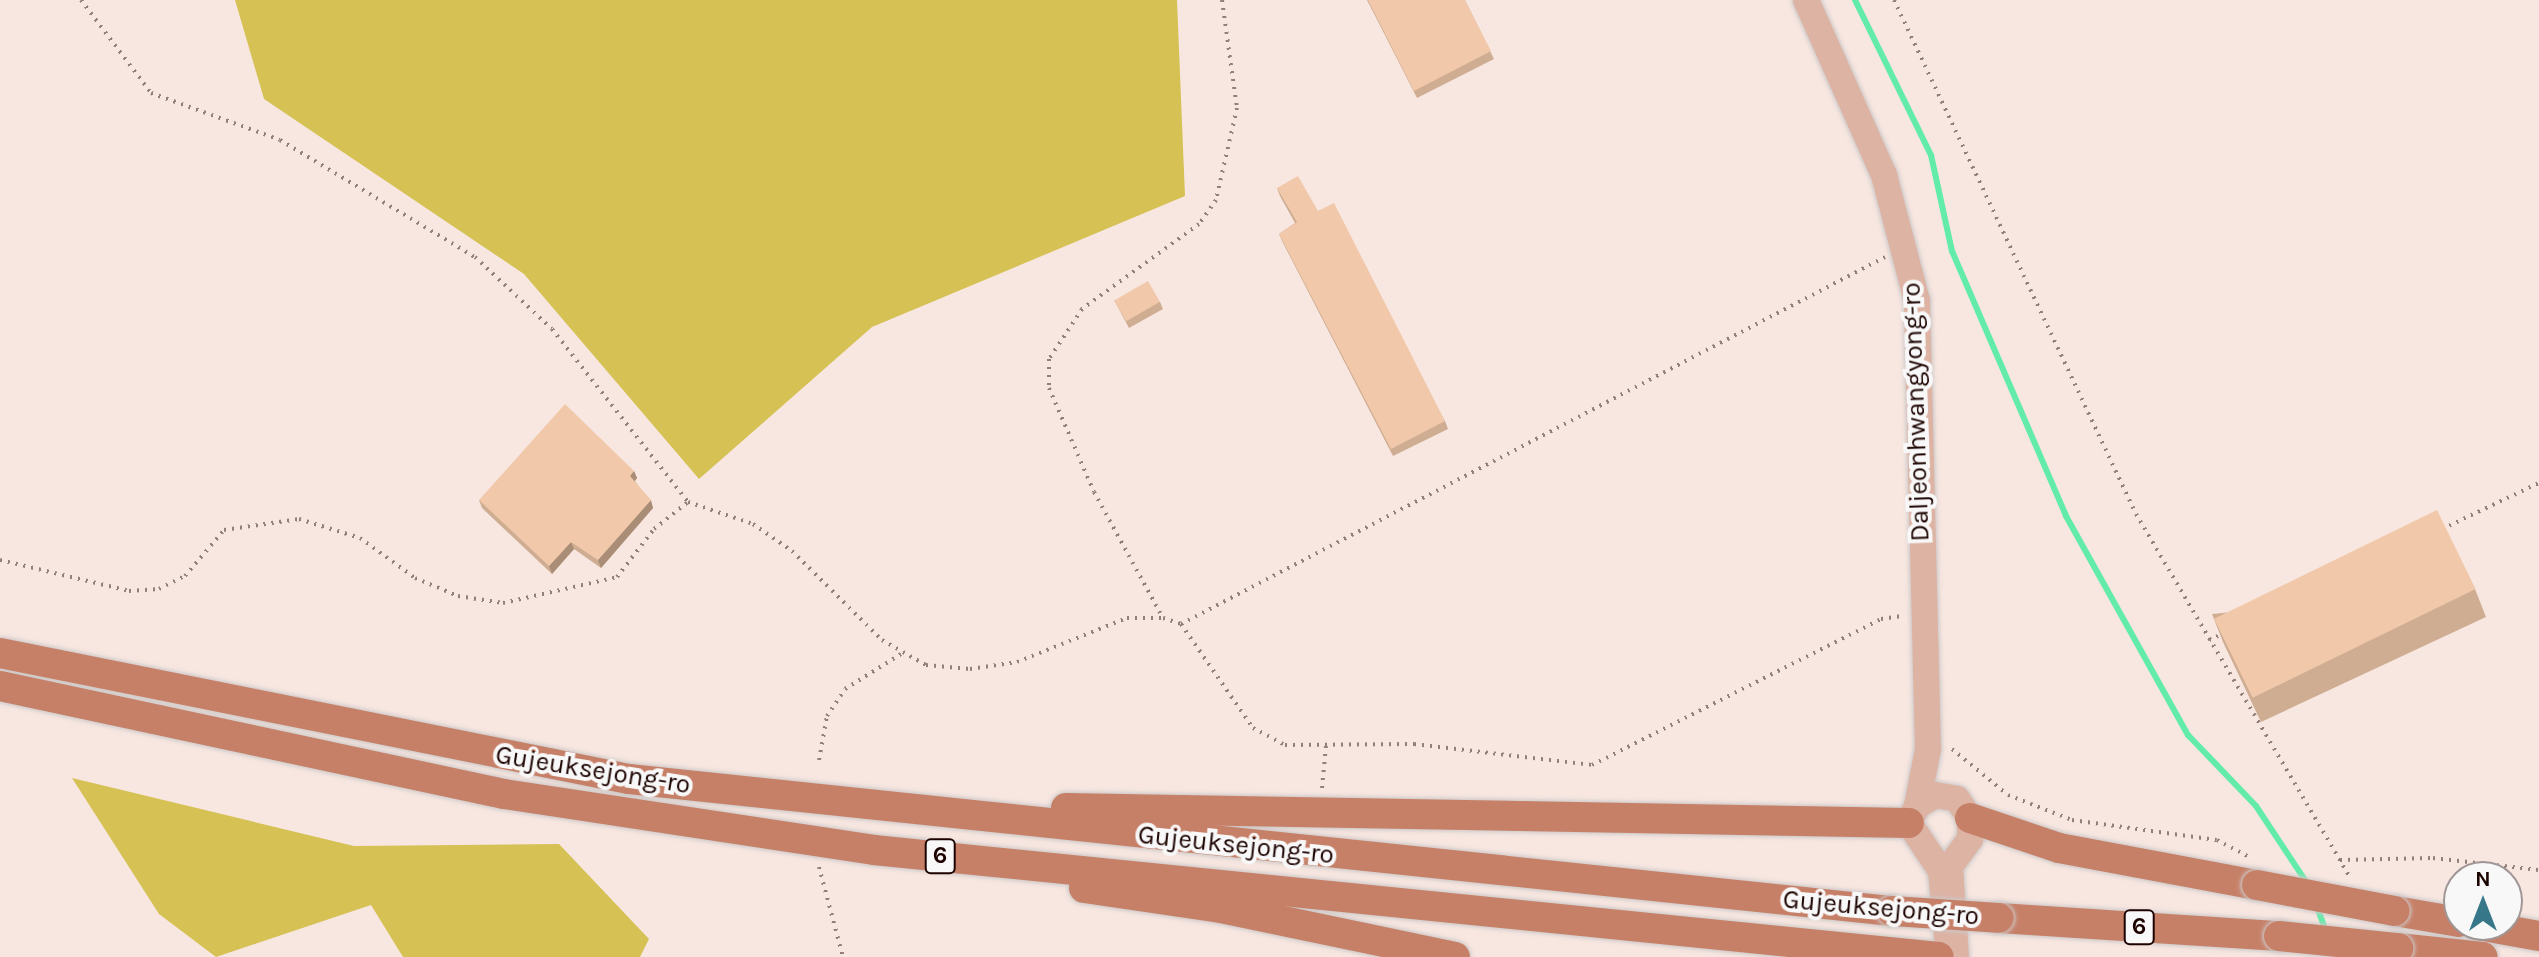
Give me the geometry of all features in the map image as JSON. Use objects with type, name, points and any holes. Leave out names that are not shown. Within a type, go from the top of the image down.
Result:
[{"type":"highway","name":"Gujeuksejong-ro","points":[[0,653],[629,779],[1892,911],[2279,936],[2483,957]]},
{"type":"highway","name":"Gujeuksejong-ro","points":[[0,686],[504,794],[758,832],[1939,957]]},
{"type":"highway","points":[[629,779],[795,782],[1126,812],[1913,814]]},
{"type":"highway","points":[[1964,808],[2059,848],[2257,874],[2395,911],[2443,919]]},
{"type":"highway","points":[[758,832],[949,875],[1221,908],[1455,957]]},
{"type":"main road","name":"Daljeonhwangyong-ro","points":[[1806,0],[1850,87],[1905,247],[1917,301],[1923,615],[1938,742]]},
{"type":"main road","points":[[1938,742],[1939,784],[1964,808],[1970,839],[1950,867],[1956,957]]},
{"type":"main road","points":[[1938,742],[1913,814],[1941,871],[1949,957]]},
{"type":"main road","points":[[1913,814],[1935,795],[1964,808]]},
{"type":"path","points":[[81,0],[151,93],[280,140],[475,257],[552,329],[688,502],[753,524],[792,551],[901,654],[926,665],[970,669],[1017,662],[1127,618],[1163,618],[1181,624],[1253,728],[1285,745],[1414,744],[1592,765],[1881,619],[1923,615]]},
{"type":"path","points":[[1163,618],[1056,415],[1049,359],[1082,309],[1199,224],[1216,200],[1237,108],[1222,0]]},
{"type":"path","points":[[1894,0],[2104,451],[2209,640],[2353,884]]},
{"type":"path","points":[[1181,624],[1905,247]]},
{"type":"path","points":[[2438,531],[2539,483]]},
{"type":"path","points":[[0,560],[129,591],[159,589],[185,576],[224,530],[299,519],[360,538],[415,578],[458,596],[503,603],[617,577],[654,529],[688,502]]},
{"type":"path","points":[[2209,640],[2237,626]]},
{"type":"path","points":[[819,760],[827,716],[845,689],[901,654]]},
{"type":"path","points":[[1938,742],[1964,765],[2008,795],[2131,833],[2217,840],[2257,874]]},
{"type":"path","points":[[1322,792],[1326,746]]},
{"type":"path","points":[[2340,860],[2433,858],[2539,870]]},
{"type":"path","points":[[819,866],[843,957]]},
{"type":"shaded area","points":[[235,0],[1177,0],[1185,196],[872,327],[699,479],[524,274],[264,99]]},
{"type":"shaded area","points":[[72,778],[354,846],[559,844],[649,939],[640,957],[403,957],[371,905],[216,957],[159,914]]},
{"type":"building","points":[[1368,0],[1465,0],[1491,51],[1414,91]]},
{"type":"building","points":[[1298,176],[1318,211],[1334,203],[1445,421],[1391,449],[1279,234],[1297,222],[1277,188]]},
{"type":"building","points":[[1148,281],[1160,302],[1126,321],[1114,301]]},
{"type":"building","points":[[565,404],[634,471],[630,476],[651,500],[598,560],[571,542],[549,566],[479,500]]},
{"type":"building","points":[[2437,510],[2476,589],[2253,698],[2214,619]]},
{"type":"waterway","points":[[1855,0],[1931,155],[1952,251],[2066,516],[2188,735],[2256,806],[2309,886]]},
{"type":"waterway","points":[[2316,904],[2326,931]]}]
